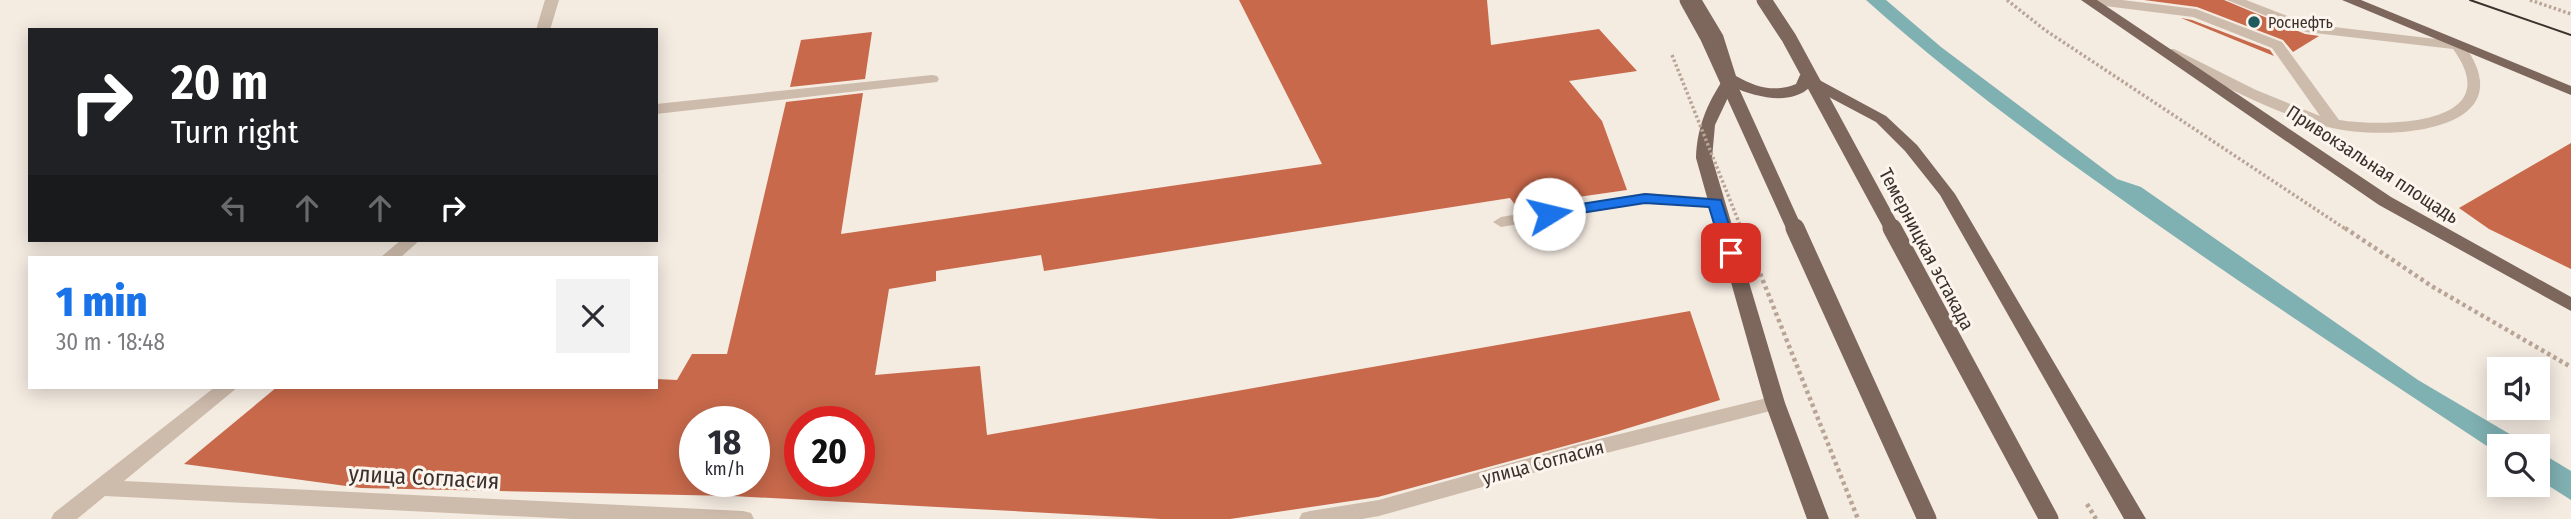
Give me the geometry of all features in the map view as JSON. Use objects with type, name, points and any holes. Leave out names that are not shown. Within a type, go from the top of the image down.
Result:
[{"type":"main road","points":[[1687,0],[1707,36],[1927,519]]},
{"type":"main road","points":[[1695,0],[1716,36],[1730,79],[1745,89],[1770,93],[1791,92],[1803,87],[1805,78]]},
{"type":"main road","points":[[1756,0],[1805,78],[1881,119],[1911,148],[1947,194],[2135,519]]},
{"type":"main road","name":"Темерницкая эстакада","points":[[1764,0],[1789,37],[2049,519]]},
{"type":"main road","name":"Привокзальная площадь","points":[[2089,0],[2385,201],[2571,305]]},
{"type":"main road","points":[[2349,0],[2571,92]]},
{"type":"main road","points":[[1730,79],[1709,114],[1703,133],[1704,158],[1775,403],[1818,519]]},
{"type":"street","points":[[544,28],[552,0]]},
{"type":"street","points":[[2089,0],[2196,13],[2277,46],[2334,124]]},
{"type":"street","points":[[2234,0],[2306,28],[2457,45]]},
{"type":"street","name":"Привокзальная площадь","points":[[2159,47],[2297,112],[2334,124],[2384,129],[2431,125],[2465,106],[2476,85],[2472,65],[2457,45]]},
{"type":"street","points":[[658,108],[932,79]]},
{"type":"street","points":[[1501,222],[1645,198],[1716,203]]},
{"type":"street","points":[[391,256],[409,242]]},
{"type":"street","points":[[62,519],[226,389]]},
{"type":"street","name":"улица Согласия","points":[[1310,519],[1379,508],[1579,452],[1775,403]]},
{"type":"street","name":"улица Согласия","points":[[102,488],[743,519]]},
{"type":"path","points":[[2007,0],[2045,30],[2433,287],[2571,367]]},
{"type":"path","points":[[2530,0],[2571,14]]},
{"type":"path","points":[[1670,49],[1858,519]]},
{"type":"water","points":[[1866,0],[1886,0],[1941,47],[2117,179],[2141,187],[2418,380],[2510,434],[2487,434],[2487,446],[2138,211],[2033,136]]},
{"type":"water","points":[[2550,458],[2571,471],[2571,500],[2550,487]]},
{"type":"building","points":[[1239,0],[1487,0],[1491,45],[1599,29],[1637,71],[1569,81],[1602,121],[1627,190],[1516,206],[1510,198],[1044,271],[1041,255],[936,271],[936,281],[889,289],[875,375],[980,366],[987,435],[1690,311],[1720,400],[1609,434],[1378,497],[1230,519],[1161,519],[751,497],[770,497],[770,406],[679,406],[679,495],[361,488],[184,464],[275,389],[658,389],[658,379],[677,380],[692,354],[727,354],[786,102],[863,93],[841,234],[1322,164]]},
{"type":"building","points":[[2144,0],[2224,0],[2305,34],[2319,36],[2293,52],[2283,40],[2197,7]]},
{"type":"building","points":[[2181,18],[2270,50],[2274,56]]},
{"type":"building","points":[[872,32],[865,79],[790,87],[801,40]]},
{"type":"building","points":[[2571,143],[2571,269],[2489,229],[2459,208]]},
{"type":"tram line","points":[[2470,0],[2571,35]]},
{"type":"place","name":"Роснефть","points":[[2254,22]]},
{"type":"route","points":[[1549,214],[1645,198],[1716,203],[1731,253]]}]
